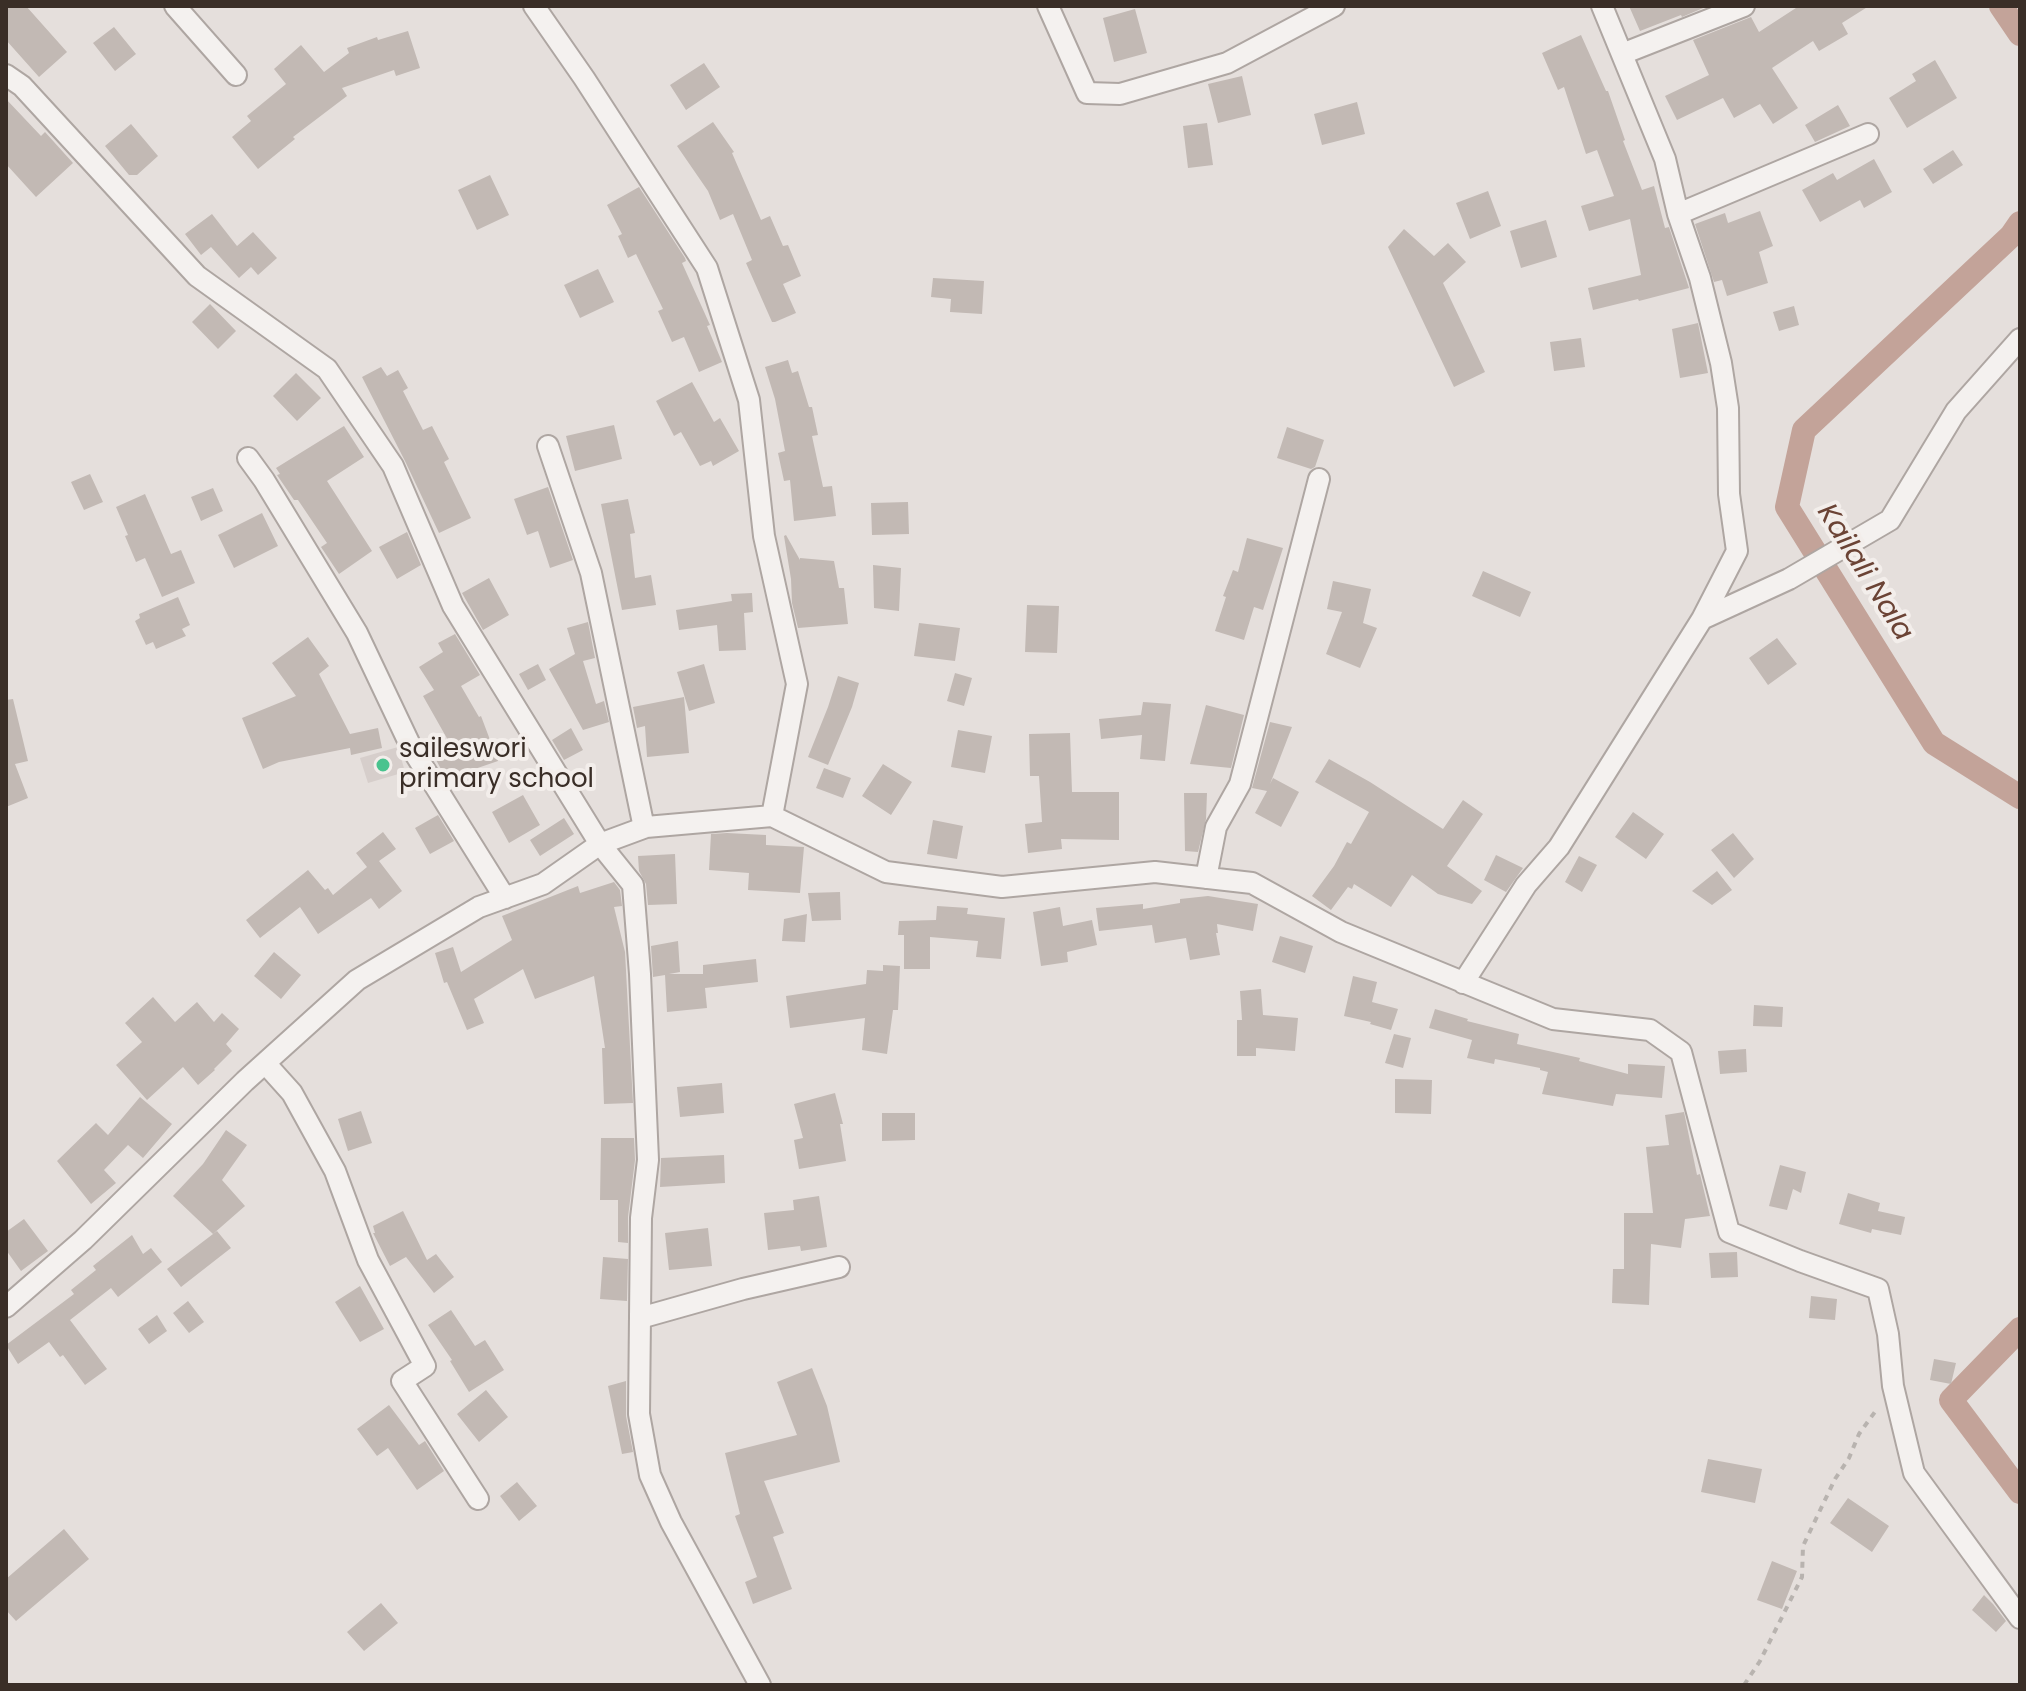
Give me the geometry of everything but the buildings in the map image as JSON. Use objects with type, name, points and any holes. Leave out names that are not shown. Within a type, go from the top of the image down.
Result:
[{"type":"street","points":[[175,6],[236,75]]},
{"type":"street","points":[[534,6],[707,268],[749,400],[764,536],[797,684],[772,816]]},
{"type":"street","points":[[1048,6],[1087,93],[1120,94],[1227,63],[1334,6]]},
{"type":"street","points":[[1463,983],[1526,885],[1559,847],[1702,619],[1737,551],[1729,494],[1728,408],[1721,363],[1700,278],[1678,214],[1665,159],[1602,6]]},
{"type":"street","points":[[1622,54],[1744,6]]},
{"type":"street","points":[[6,75],[22,86],[197,276],[327,369],[393,466],[453,606],[600,844],[633,885],[648,1160],[641,1218],[639,1414],[650,1475],[671,1522],[760,1685]]},
{"type":"street","points":[[1678,214],[1868,134]]},
{"type":"street","points":[[1702,619],[1789,579],[1890,520],[1956,411],[2020,339]]},
{"type":"street","points":[[548,446],[591,573],[646,827]]},
{"type":"street","points":[[248,458],[357,633],[412,749],[505,898]]},
{"type":"street","points":[[1206,878],[1216,827],[1240,784],[1319,479]]},
{"type":"street","points":[[6,1307],[83,1240],[265,1063],[357,980],[479,907],[543,884],[600,844],[646,827],[772,816],[886,872],[1002,887],[1155,872],[1252,883],[1341,932],[1553,1019],[1650,1030],[1681,1052],[1729,1232],[1878,1289],[1888,1334],[1893,1386],[1914,1473],[2020,1618]]},
{"type":"street","points":[[265,1063],[292,1093],[335,1171],[368,1260],[425,1366],[402,1381],[478,1499]]},
{"type":"street","points":[[640,1318],[743,1289],[839,1267]]},
{"type":"path","points":[[1744,1685],[1760,1661],[1802,1577],[1803,1546],[1835,1479],[1849,1458],[1859,1434],[1893,1386]]},
{"type":"shaded area","name":"saileswori primary school","points":[[398,747],[405,772],[368,783],[360,758]]},
{"type":"waterway","name":"Kailali Nala","points":[[2001,6],[2020,34]]},
{"type":"waterway","name":"Kailali Nala","points":[[2020,223],[2011,236],[1804,430],[1787,507],[1934,743],[2020,797]]},
{"type":"waterway","name":"Kailali Nala","points":[[2020,1329],[1951,1400],[2020,1492]]},
{"type":"place","name":"saileswori primary school","points":[[383,765]]}]
